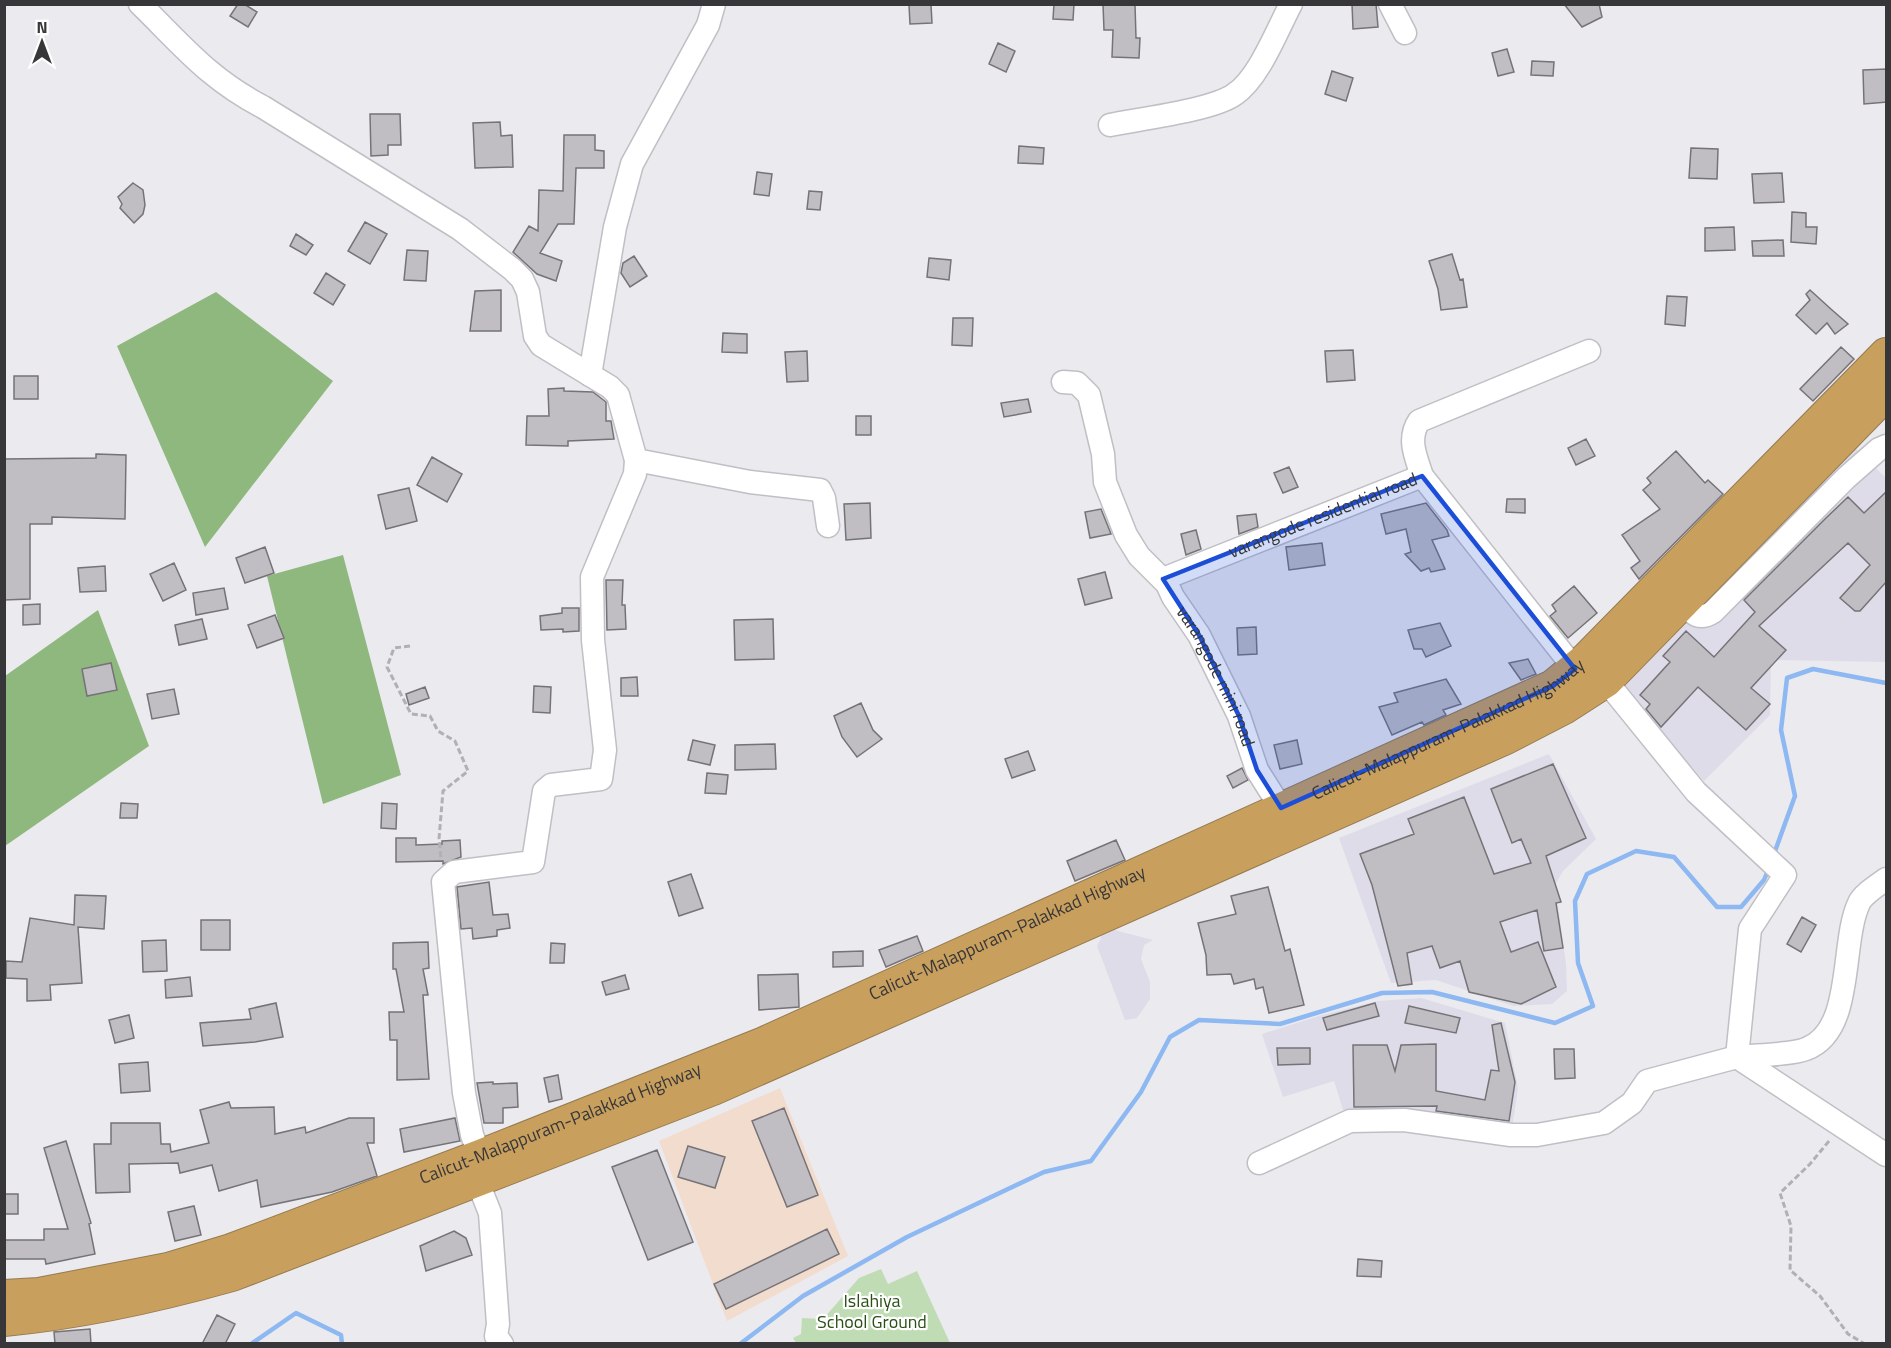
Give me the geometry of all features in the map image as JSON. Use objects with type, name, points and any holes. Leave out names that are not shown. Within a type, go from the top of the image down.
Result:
[{"type":"highway","name":"Calicut-Malappuram-Palakkad Highway","points":[[4,1320],[45,1316],[167,1293],[231,1275],[764,1042],[1552,686],[1697,587],[1887,354]]},
{"type":"highway","name":"Calicut-Malappuram-Palakkad Highway","points":[[4,1296],[39,1294],[144,1273],[210,1256],[713,1089],[1452,762],[1564,708],[1606,681],[1887,394]]},
{"type":"street","points":[[140,4],[195,61],[234,92],[263,107],[460,229],[512,269],[522,279],[528,292],[533,329],[541,345],[610,387],[618,395],[636,460],[635,474],[592,577],[593,640],[605,750],[601,779],[551,785],[543,791],[533,862],[454,872],[443,882],[464,1093],[490,1213],[498,1324],[496,1336],[502,1344]]},
{"type":"street","points":[[590,375],[615,227],[632,164],[699,43],[714,4]]},
{"type":"street","points":[[1110,125],[1204,106],[1234,95],[1247,83],[1291,4]]},
{"type":"street","points":[[1390,4],[1406,33]]},
{"type":"street","points":[[1422,476],[1413,444],[1413,430],[1419,421],[1589,351]]},
{"type":"street","name":"varangode mini road","points":[[1063,382],[1077,383],[1089,395],[1103,454],[1105,482],[1126,535],[1138,556],[1163,579],[1199,635],[1239,716],[1257,770],[1281,808]]},
{"type":"street","points":[[1697,587],[1883,447],[1857,424]]},
{"type":"street","points":[[636,460],[750,482],[820,490],[824,498],[828,526]]},
{"type":"street","name":"varangode residential road","points":[[1163,579],[1422,476],[1575,669]]},
{"type":"street","points":[[1606,681],[1696,792],[1785,874],[1750,929],[1737,1057]]},
{"type":"street","points":[[1259,1163],[1350,1121],[1404,1120],[1511,1135],[1536,1135],[1604,1123],[1632,1103],[1647,1081],[1737,1057],[1807,1049],[1831,1030],[1844,985],[1847,941],[1859,900],[1887,879]]},
{"type":"street","points":[[1737,1057],[1887,1155]]},
{"type":"path","points":[[410,646],[394,648],[387,668],[398,693],[411,714],[430,716],[438,731],[455,741],[468,771],[443,791],[439,839],[443,882]]},
{"type":"path","points":[[1839,1124],[1824,1147],[1780,1193],[1791,1226],[1790,1270],[1820,1296],[1848,1334],[1865,1344]]},
{"type":"highlighted area","points":[[1422,476],[1575,669],[1553,686],[1281,808],[1257,770],[1239,716],[1199,635],[1163,579]]},
{"type":"shaded area","points":[[1850,443],[1886,478],[1886,662],[1771,660],[1770,715],[1704,781],[1621,686]]},
{"type":"shaded area","points":[[1549,754],[1596,839],[1563,871],[1555,885],[1566,964],[1567,991],[1552,1004],[1513,1006],[1436,980],[1391,983],[1339,838]]},
{"type":"shaded area","points":[[1109,921],[1114,930],[1153,940],[1144,945],[1141,959],[1150,982],[1150,999],[1137,1018],[1125,1020],[1097,946],[1101,938],[1097,924]]},
{"type":"shaded area","points":[[1421,998],[1505,1023],[1518,1088],[1512,1129],[1430,1114],[1343,1110],[1334,1081],[1283,1097],[1262,1034],[1322,1015],[1378,1001]]},
{"type":"shaded area","points":[[780,1088],[848,1256],[727,1321],[659,1141]]},
{"type":"green space","points":[[216,292],[333,381],[205,547],[117,346]]},
{"type":"green space","points":[[343,555],[401,775],[323,804],[267,576]]},
{"type":"green space","points":[[98,610],[149,746],[5,846],[5,676]]},
{"type":"green space","name":"Islahiya School Ground","points":[[881,1269],[888,1284],[917,1271],[950,1343],[796,1343],[793,1338],[801,1334],[802,1318],[823,1319],[859,1278]]},
{"type":"building","points":[[238,4],[244,4],[257,12],[248,27],[230,16]]},
{"type":"building","points":[[1054,4],[1074,4],[1073,20],[1053,19]]},
{"type":"building","points":[[1103,4],[1135,4],[1136,38],[1140,38],[1139,58],[1112,57],[1113,30],[1104,30]]},
{"type":"building","points":[[1352,4],[1376,4],[1378,27],[1353,29]]},
{"type":"building","points":[[1564,4],[1599,4],[1602,17],[1582,27]]},
{"type":"building","points":[[909,5],[931,5],[932,23],[910,24]]},
{"type":"building","points":[[998,43],[1015,51],[1006,72],[989,64]]},
{"type":"building","points":[[1507,49],[1514,72],[1498,76],[1492,53]]},
{"type":"building","points":[[1532,61],[1554,62],[1553,76],[1531,75]]},
{"type":"building","points":[[1887,69],[1887,102],[1864,104],[1863,70]]},
{"type":"building","points":[[1332,71],[1353,78],[1346,101],[1325,94]]},
{"type":"building","points":[[370,114],[400,114],[401,145],[388,145],[388,155],[371,156]]},
{"type":"building","points":[[500,122],[501,136],[512,135],[513,167],[475,168],[473,123]]},
{"type":"building","points":[[564,135],[595,135],[595,150],[604,151],[604,168],[576,168],[574,224],[558,224],[540,253],[562,261],[556,281],[537,274],[513,252],[529,226],[538,231],[539,190],[563,191]]},
{"type":"building","points":[[1019,146],[1044,148],[1043,164],[1018,163]]},
{"type":"building","points":[[1691,148],[1718,149],[1717,179],[1689,178]]},
{"type":"building","points":[[757,172],[772,174],[769,196],[754,194]]},
{"type":"building","points":[[1782,173],[1784,202],[1754,203],[1752,174]]},
{"type":"building","points":[[133,183],[143,190],[145,205],[143,214],[134,223],[120,208],[122,204],[118,197]]},
{"type":"building","points":[[809,191],[822,192],[820,210],[807,209]]},
{"type":"building","points":[[1792,212],[1806,213],[1806,227],[1817,227],[1816,244],[1791,242]]},
{"type":"building","points":[[365,222],[387,234],[370,264],[348,251]]},
{"type":"building","points":[[1734,227],[1735,250],[1705,251],[1705,228]]},
{"type":"building","points":[[296,234],[313,245],[306,255],[290,246]]},
{"type":"building","points":[[1783,240],[1784,256],[1753,256],[1752,241]]},
{"type":"building","points":[[407,250],[428,251],[426,281],[404,280]]},
{"type":"building","points":[[1452,254],[1460,280],[1463,279],[1467,307],[1441,310],[1438,289],[1429,261]]},
{"type":"building","points":[[634,256],[647,276],[630,287],[621,273],[623,263]]},
{"type":"building","points":[[929,258],[951,260],[949,280],[927,277]]},
{"type":"building","points":[[326,273],[345,285],[333,305],[314,293]]},
{"type":"building","points":[[501,290],[501,331],[470,331],[475,291]]},
{"type":"building","points":[[1810,290],[1848,324],[1835,334],[1827,323],[1816,334],[1796,315],[1810,300],[1806,294]]},
{"type":"building","points":[[1667,296],[1687,297],[1685,326],[1665,324]]},
{"type":"building","points":[[953,318],[973,318],[972,346],[952,345]]},
{"type":"building","points":[[723,333],[747,334],[747,353],[722,352]]},
{"type":"building","points":[[1841,347],[1854,359],[1813,401],[1800,389]]},
{"type":"building","points":[[1353,350],[1355,380],[1327,382],[1325,351]]},
{"type":"building","points":[[807,351],[808,381],[787,382],[785,352]]},
{"type":"building","points":[[14,376],[38,376],[38,399],[14,399]]},
{"type":"building","points":[[564,388],[564,391],[593,392],[606,402],[606,421],[611,421],[614,439],[568,441],[568,446],[526,445],[527,416],[549,416],[548,389]]},
{"type":"building","points":[[1028,399],[1031,412],[1004,417],[1001,403]]},
{"type":"building","points":[[856,416],[871,416],[871,435],[856,435]]},
{"type":"building","points":[[1586,439],[1595,456],[1576,465],[1568,448]]},
{"type":"building","points":[[1676,451],[1705,483],[1708,480],[1723,494],[1639,579],[1631,568],[1640,561],[1622,535],[1660,509],[1643,490],[1651,483],[1647,478]]},
{"type":"building","points":[[96,454],[126,455],[125,519],[52,517],[52,524],[30,524],[30,599],[4,600],[4,459],[96,458]]},
{"type":"building","points":[[432,457],[462,474],[447,502],[417,485]]},
{"type":"building","points":[[1289,467],[1298,487],[1283,493],[1274,473]]},
{"type":"building","points":[[409,488],[417,521],[386,529],[378,495]]},
{"type":"building","points":[[1887,491],[1887,581],[1860,611],[1855,611],[1840,598],[1870,565],[1848,543],[1759,626],[1786,650],[1751,688],[1770,704],[1746,730],[1698,687],[1661,727],[1646,709],[1650,704],[1640,695],[1670,662],[1663,656],[1686,631],[1714,657],[1755,612],[1744,600],[1826,518],[1848,497],[1864,513]]},
{"type":"building","points":[[1507,499],[1525,499],[1525,513],[1506,512]]},
{"type":"building","points":[[870,503],[871,538],[846,540],[844,504]]},
{"type":"building","points":[[1426,503],[1449,536],[1432,540],[1445,569],[1431,572],[1429,568],[1421,571],[1405,554],[1411,552],[1406,529],[1386,534],[1381,514]]},
{"type":"building","points":[[1101,509],[1111,534],[1090,538],[1085,512]]},
{"type":"building","points":[[1256,514],[1258,527],[1239,534],[1237,516]]},
{"type":"building","points":[[1196,530],[1201,549],[1186,555],[1181,534]]},
{"type":"building","points":[[1322,543],[1325,565],[1289,570],[1286,547]]},
{"type":"building","points":[[265,547],[274,573],[245,583],[236,558]]},
{"type":"building","points":[[174,563],[186,590],[163,601],[150,574]]},
{"type":"building","points":[[105,566],[106,591],[80,592],[78,568]]},
{"type":"building","points":[[1105,572],[1112,598],[1085,605],[1078,579]]},
{"type":"building","points":[[606,580],[623,580],[622,605],[625,605],[626,629],[607,630]]},
{"type":"building","points":[[1574,586],[1597,613],[1568,638],[1550,616],[1556,611],[1552,605]]},
{"type":"building","points":[[224,588],[228,609],[196,615],[193,593]]},
{"type":"building","points":[[40,604],[40,624],[23,625],[23,605]]},
{"type":"building","points":[[562,608],[579,608],[579,631],[541,630],[540,616],[562,613]]},
{"type":"building","points":[[275,615],[284,638],[257,648],[248,625]]},
{"type":"building","points":[[202,619],[207,639],[179,645],[175,625]]},
{"type":"building","points":[[773,619],[774,659],[735,660],[734,620]]},
{"type":"building","points":[[1440,623],[1451,646],[1426,657],[1422,649],[1414,649],[1408,630]]},
{"type":"building","points":[[1256,627],[1257,654],[1238,655],[1237,628]]},
{"type":"building","points":[[1528,659],[1536,674],[1521,680],[1509,663]]},
{"type":"building","points":[[111,663],[117,690],[87,696],[82,669]]},
{"type":"building","points":[[637,677],[638,696],[621,696],[621,678]]},
{"type":"building","points":[[1446,679],[1461,704],[1443,710],[1446,715],[1424,725],[1422,722],[1392,735],[1379,707],[1398,702],[1394,693]]},
{"type":"building","points":[[534,686],[551,687],[550,713],[533,712]]},
{"type":"building","points":[[425,687],[429,698],[409,705],[406,694]]},
{"type":"building","points":[[174,689],[179,714],[152,719],[147,694]]},
{"type":"building","points":[[861,703],[873,730],[882,739],[857,757],[842,737],[834,716]]},
{"type":"building","points":[[693,740],[715,745],[710,765],[688,760]]},
{"type":"building","points":[[1297,740],[1302,764],[1280,769],[1274,745]]},
{"type":"building","points":[[775,744],[776,769],[735,770],[735,745]]},
{"type":"building","points":[[1028,751],[1035,770],[1012,778],[1005,759]]},
{"type":"building","points":[[1553,764],[1586,838],[1546,856],[1561,902],[1556,903],[1563,948],[1544,951],[1537,910],[1500,922],[1511,952],[1538,942],[1556,987],[1521,1004],[1469,992],[1460,961],[1440,968],[1432,946],[1407,953],[1412,984],[1398,986],[1372,885],[1360,854],[1414,834],[1408,819],[1464,797],[1494,874],[1531,863],[1521,839],[1512,843],[1491,789]]},
{"type":"building","points":[[1242,768],[1248,780],[1233,788],[1227,776]]},
{"type":"building","points":[[707,773],[728,775],[726,794],[705,793]]},
{"type":"building","points":[[121,803],[138,804],[137,818],[120,818]]},
{"type":"building","points":[[382,803],[397,804],[396,829],[381,828]]},
{"type":"building","points":[[396,838],[416,838],[416,845],[442,844],[442,841],[460,840],[461,857],[443,864],[443,861],[396,862]]},
{"type":"building","points":[[1116,840],[1125,860],[1075,881],[1067,861]]},
{"type":"building","points":[[691,874],[703,908],[679,916],[668,882]]},
{"type":"building","points":[[489,882],[493,915],[508,914],[510,928],[497,930],[497,936],[473,939],[472,928],[461,929],[457,887]]},
{"type":"building","points":[[1268,887],[1285,951],[1290,949],[1304,1005],[1269,1013],[1263,987],[1256,989],[1254,979],[1234,984],[1231,974],[1207,975],[1206,955],[1198,923],[1236,914],[1231,896]]},
{"type":"building","points":[[75,895],[106,896],[104,929],[78,927],[82,983],[50,985],[51,1000],[27,1001],[27,979],[6,978],[6,961],[22,962],[30,918],[74,925]]},
{"type":"building","points":[[1802,917],[1816,925],[1801,952],[1787,944]]},
{"type":"building","points":[[201,920],[230,920],[230,950],[201,950]]},
{"type":"building","points":[[917,936],[923,951],[886,967],[879,950]]},
{"type":"building","points":[[166,940],[167,971],[143,972],[142,941]]},
{"type":"building","points":[[428,942],[429,968],[423,969],[428,995],[423,995],[429,1079],[397,1080],[397,1040],[390,1040],[389,1012],[404,1012],[396,969],[393,969],[393,943]]},
{"type":"building","points":[[551,943],[565,944],[564,963],[550,963]]},
{"type":"building","points":[[863,951],[863,966],[833,967],[833,952]]},
{"type":"building","points":[[798,974],[799,1007],[759,1010],[758,975]]},
{"type":"building","points":[[625,975],[629,989],[606,995],[602,982]]},
{"type":"building","points":[[190,977],[192,996],[166,998],[165,980]]},
{"type":"building","points":[[276,1003],[283,1037],[255,1042],[203,1046],[200,1023],[251,1019],[249,1009]]},
{"type":"building","points":[[1375,1003],[1379,1016],[1327,1030],[1323,1018]]},
{"type":"building","points":[[1409,1006],[1460,1018],[1456,1033],[1405,1023]]},
{"type":"building","points":[[129,1015],[134,1038],[115,1043],[109,1020]]},
{"type":"building","points":[[1501,1023],[1515,1082],[1509,1121],[1436,1111],[1437,1106],[1354,1107],[1353,1045],[1387,1045],[1395,1071],[1401,1045],[1436,1044],[1436,1091],[1485,1100],[1491,1070],[1499,1071],[1492,1025]]},
{"type":"building","points":[[1277,1048],[1310,1048],[1310,1064],[1278,1065]]},
{"type":"building","points":[[1554,1049],[1574,1049],[1575,1078],[1555,1079]]},
{"type":"building","points":[[148,1062],[150,1091],[121,1093],[119,1064]]},
{"type":"building","points":[[558,1075],[562,1099],[549,1102],[544,1078]]},
{"type":"building","points":[[493,1082],[493,1084],[517,1083],[518,1107],[503,1108],[503,1123],[484,1123],[477,1083]]},
{"type":"building","points":[[229,1102],[231,1108],[274,1107],[275,1134],[305,1127],[306,1133],[349,1118],[374,1118],[374,1143],[367,1143],[377,1176],[332,1192],[261,1207],[257,1180],[219,1191],[212,1165],[180,1173],[178,1163],[129,1164],[130,1192],[96,1193],[94,1144],[111,1144],[111,1123],[160,1123],[161,1144],[170,1144],[171,1152],[209,1143],[200,1110]]},
{"type":"building","points":[[784,1108],[818,1195],[787,1207],[752,1121]]},
{"type":"building","points":[[455,1118],[460,1141],[404,1152],[400,1129]]},
{"type":"building","points":[[66,1141],[91,1223],[89,1224],[95,1254],[46,1264],[45,1259],[4,1259],[4,1240],[44,1240],[44,1229],[68,1229],[44,1148]]},
{"type":"building","points":[[688,1146],[725,1157],[715,1188],[678,1177]]},
{"type":"building","points":[[657,1150],[693,1242],[648,1260],[612,1167]]},
{"type":"building","points":[[4,1194],[18,1194],[18,1214],[4,1214]]},
{"type":"building","points":[[194,1206],[201,1235],[175,1241],[168,1212]]},
{"type":"building","points":[[827,1229],[839,1254],[726,1309],[714,1284]]},
{"type":"building","points":[[454,1231],[466,1238],[472,1255],[426,1271],[420,1246]]},
{"type":"building","points":[[1358,1259],[1382,1261],[1381,1277],[1357,1276]]},
{"type":"building","points":[[217,1315],[235,1324],[225,1344],[202,1344]]},
{"type":"building","points":[[90,1329],[91,1344],[55,1344],[54,1332]]},
{"type":"waterway","points":[[1774,854],[1795,796],[1781,730],[1787,678],[1813,669],[1886,683]]},
{"type":"waterway","points":[[740,1344],[803,1296],[907,1237],[1044,1172],[1091,1161],[1141,1092],[1170,1037],[1199,1020],[1280,1024],[1382,993],[1432,992],[1555,1023],[1593,1006],[1578,963],[1575,901],[1587,874],[1636,851],[1674,857],[1717,907],[1741,907],[1764,880],[1769,868]]},
{"type":"waterway","points":[[251,1344],[296,1313],[341,1335],[342,1344]]}]
